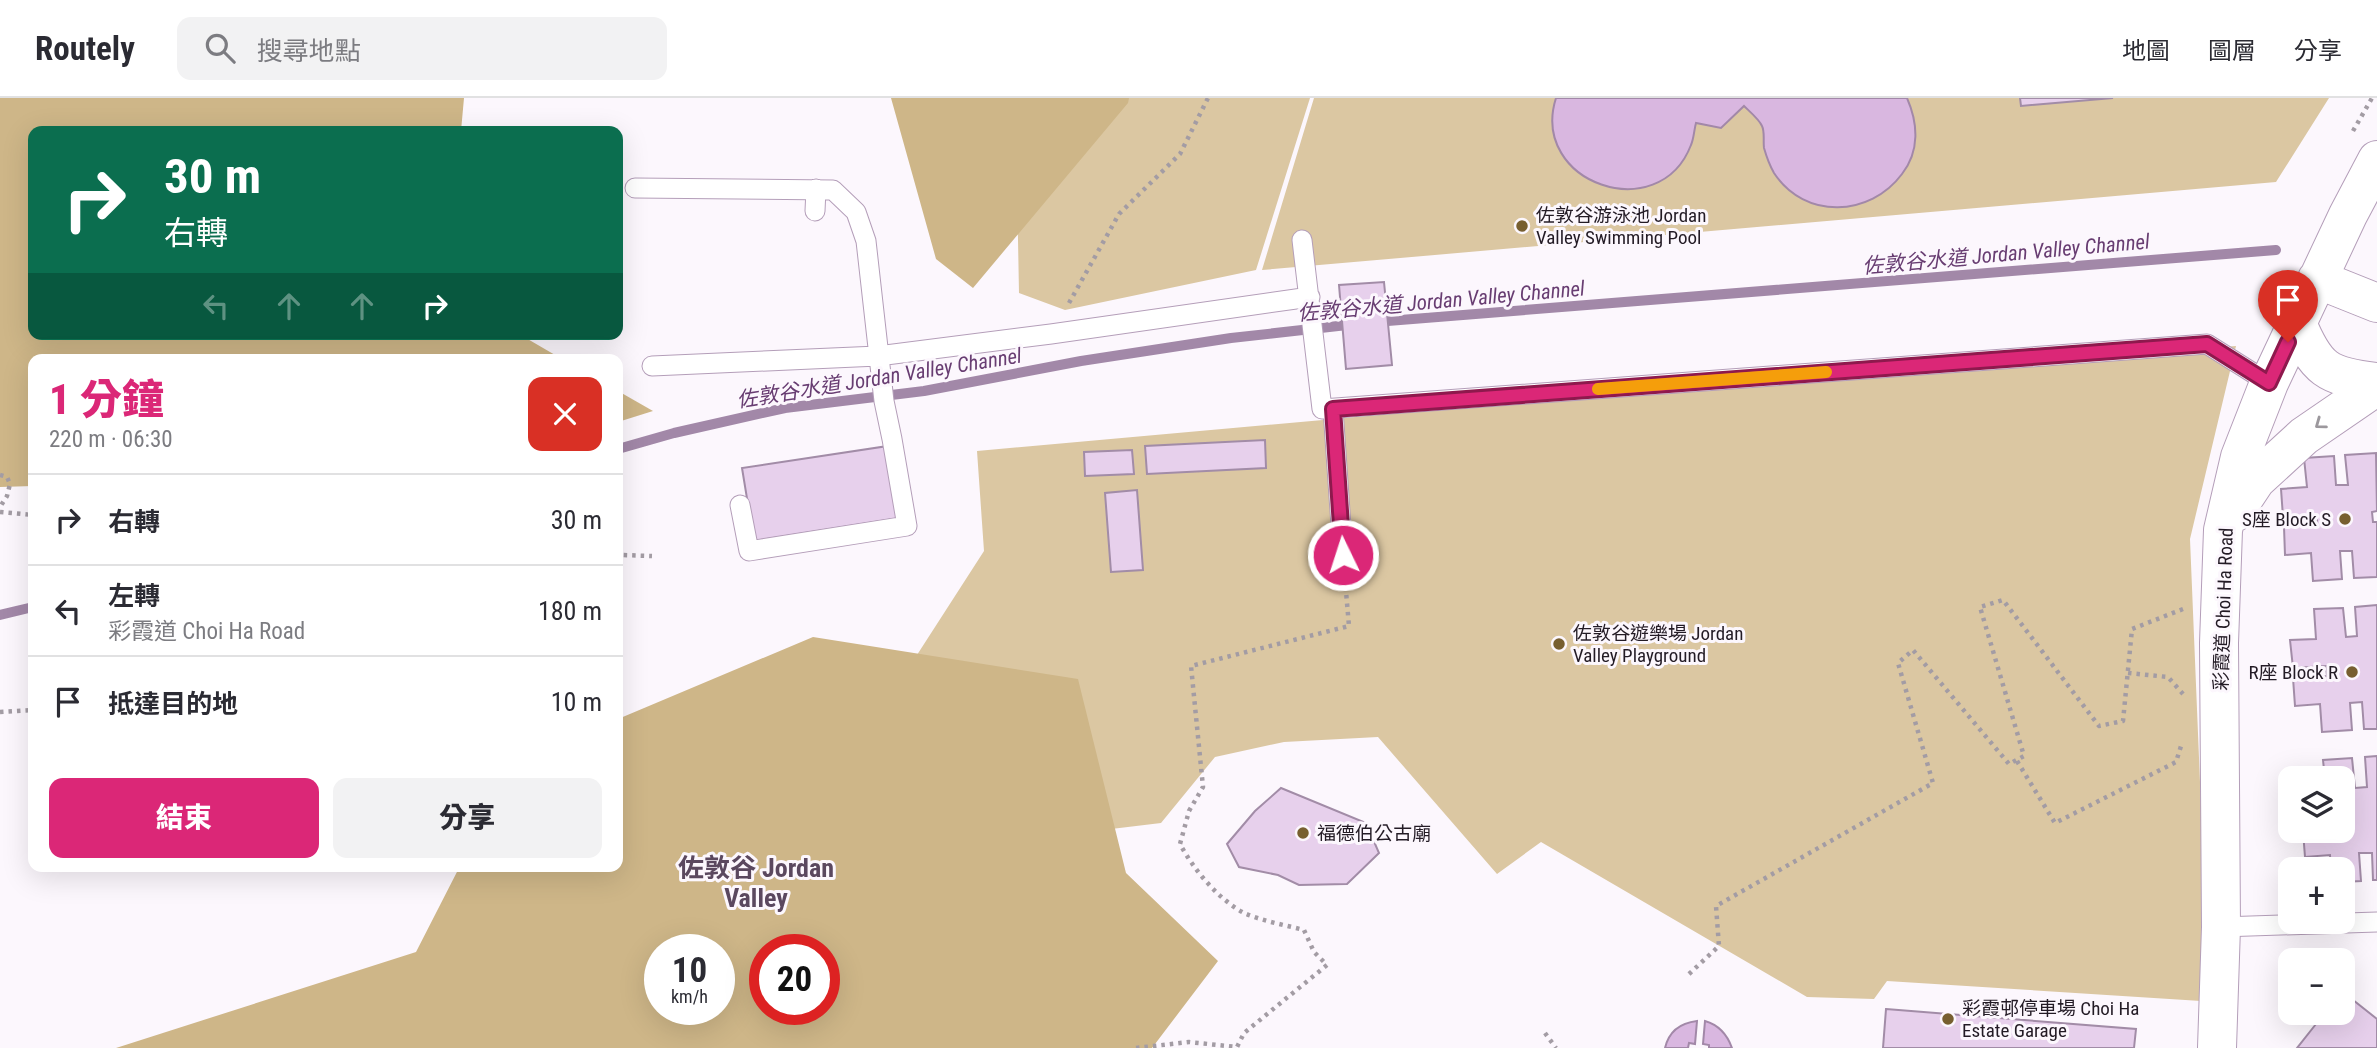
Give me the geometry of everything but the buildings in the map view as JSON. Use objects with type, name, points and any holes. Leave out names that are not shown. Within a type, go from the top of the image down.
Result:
[{"type":"street","name":"彩霞道 Choi Ha Road","points":[[2217,1048],[2221,927],[2219,643],[2224,530],[2240,457],[2269,383],[2317,279],[2377,160]]},
{"type":"street","points":[[2317,279],[2377,303]]},
{"type":"street","points":[[2297,323],[2308,351],[2321,367],[2351,379],[2377,384]]},
{"type":"street","points":[[2224,530],[2256,480],[2304,436],[2377,384]]},
{"type":"lane","points":[[635,188],[834,190],[856,212],[866,241],[878,356],[906,526],[749,551],[740,505]]},
{"type":"lane","points":[[815,211],[816,189]]},
{"type":"lane","points":[[1302,240],[1328,409],[1343,555]]},
{"type":"lane","points":[[652,366],[878,356],[1310,298]]},
{"type":"lane","points":[[1328,409],[2207,344],[2269,383]]},
{"type":"lane","points":[[2221,927],[2377,922]]},
{"type":"path","points":[[1051,334],[1119,214],[1180,154],[1208,98]]},
{"type":"path","points":[[0,475],[7,477],[10,484],[0,509],[28,514]]},
{"type":"path","points":[[623,555],[652,556]]},
{"type":"path","points":[[1136,1048],[1189,1042],[1237,1047],[1244,1032],[1327,965],[1314,952],[1304,930],[1244,913],[1208,885],[1191,866],[1180,844],[1189,811],[1203,787],[1191,666],[1349,626],[1343,555]]},
{"type":"path","points":[[1689,974],[1718,946],[1716,906],[1933,783],[1898,663],[1913,650],[2009,764],[2024,756],[1980,607],[2003,600],[2099,726],[2123,721],[2132,629],[2188,607]]},
{"type":"path","points":[[2128,673],[2168,677],[2185,696]]},
{"type":"path","points":[[0,712],[28,710]]},
{"type":"path","points":[[2017,760],[2056,823],[2176,762],[2183,740]]},
{"type":"path","points":[[1545,1033],[1556,1048]]},
{"type":"shaded area","points":[[0,98],[464,98],[461,126],[28,126],[28,340],[529,340],[553,354],[28,354],[28,486],[0,487]]},
{"type":"shaded area","points":[[891,98],[1129,98],[1128,103],[973,288],[936,259]]},
{"type":"shaded area","points":[[1048,98],[1310,98],[1256,270],[1065,310],[1019,293],[1016,132]]},
{"type":"shaded area","name":"佐敦谷游泳池 Jordan Valley Swimming Pool","points":[[1314,98],[2329,98],[2276,182],[1262,270]]},
{"type":"shaded area","points":[[1556,98],[1907,98],[1915,127],[1914,146],[1912,156],[1902,174],[1889,188],[1873,199],[1856,205],[1820,205],[1803,199],[1787,188],[1774,173],[1764,148],[1762,126],[1744,106],[1721,128],[1696,123],[1691,145],[1675,170],[1653,185],[1627,189],[1601,184],[1578,172],[1561,153],[1553,128]]},
{"type":"shaded area","name":"佐敦谷遊樂場 Jordan Valley Playground","points":[[2236,346],[2190,539],[2206,928],[2201,1001],[1887,981],[1874,999],[1807,997],[1541,842],[1497,874],[1378,737],[1284,742],[1215,757],[1161,823],[779,869],[984,551],[977,451],[1767,380]]},
{"type":"shaded area","points":[[623,394],[653,411],[623,420]]},
{"type":"shaded area","points":[[813,637],[1078,679],[1126,873],[1218,961],[1152,1048],[116,1048],[416,952],[457,872],[623,872],[623,717]]},
{"type":"shaded area","points":[[1697,1021],[1695,1044],[1689,1043],[1688,1048],[1665,1048],[1676,1029]]},
{"type":"shaded area","points":[[1705,1021],[1722,1031],[1732,1048],[1709,1048],[1709,1045],[1703,1044]]},
{"type":"waterway","name":"佐敦谷水道 Jordan Valley Channel","points":[[1375,322],[2276,250]]},
{"type":"waterway","name":"佐敦谷水道 Jordan Valley Channel","points":[[623,448],[785,408],[924,391],[1081,361],[1231,338],[1356,324]]},
{"type":"waterway","name":"佐敦谷水道 Jordan Valley Channel","points":[[0,615],[28,608]]},
{"type":"slow traffic","points":[[1598,389],[1826,372]]},
{"type":"place","name":"佐敦谷游泳池 Jordan Valley Swimming Pool","points":[[1522,226]]},
{"type":"place","name":"S座 Block S","points":[[2345,519]]},
{"type":"place","name":"佐敦谷遊樂場 Jordan Valley Playground","points":[[1559,644]]},
{"type":"place","name":"R座 Block R","points":[[2352,672]]},
{"type":"place","name":"福德伯公古廟","points":[[1303,833]]},
{"type":"place","name":"彩霞邨停車場 Choi Ha Estate Garage","points":[[1948,1019]]},
{"type":"district","name":"佐敦谷 Jordan Valley","points":[[756,883]]},
{"type":"route","points":[[1343,555],[1333,409],[2207,344],[2269,383],[2288,342]]}]
